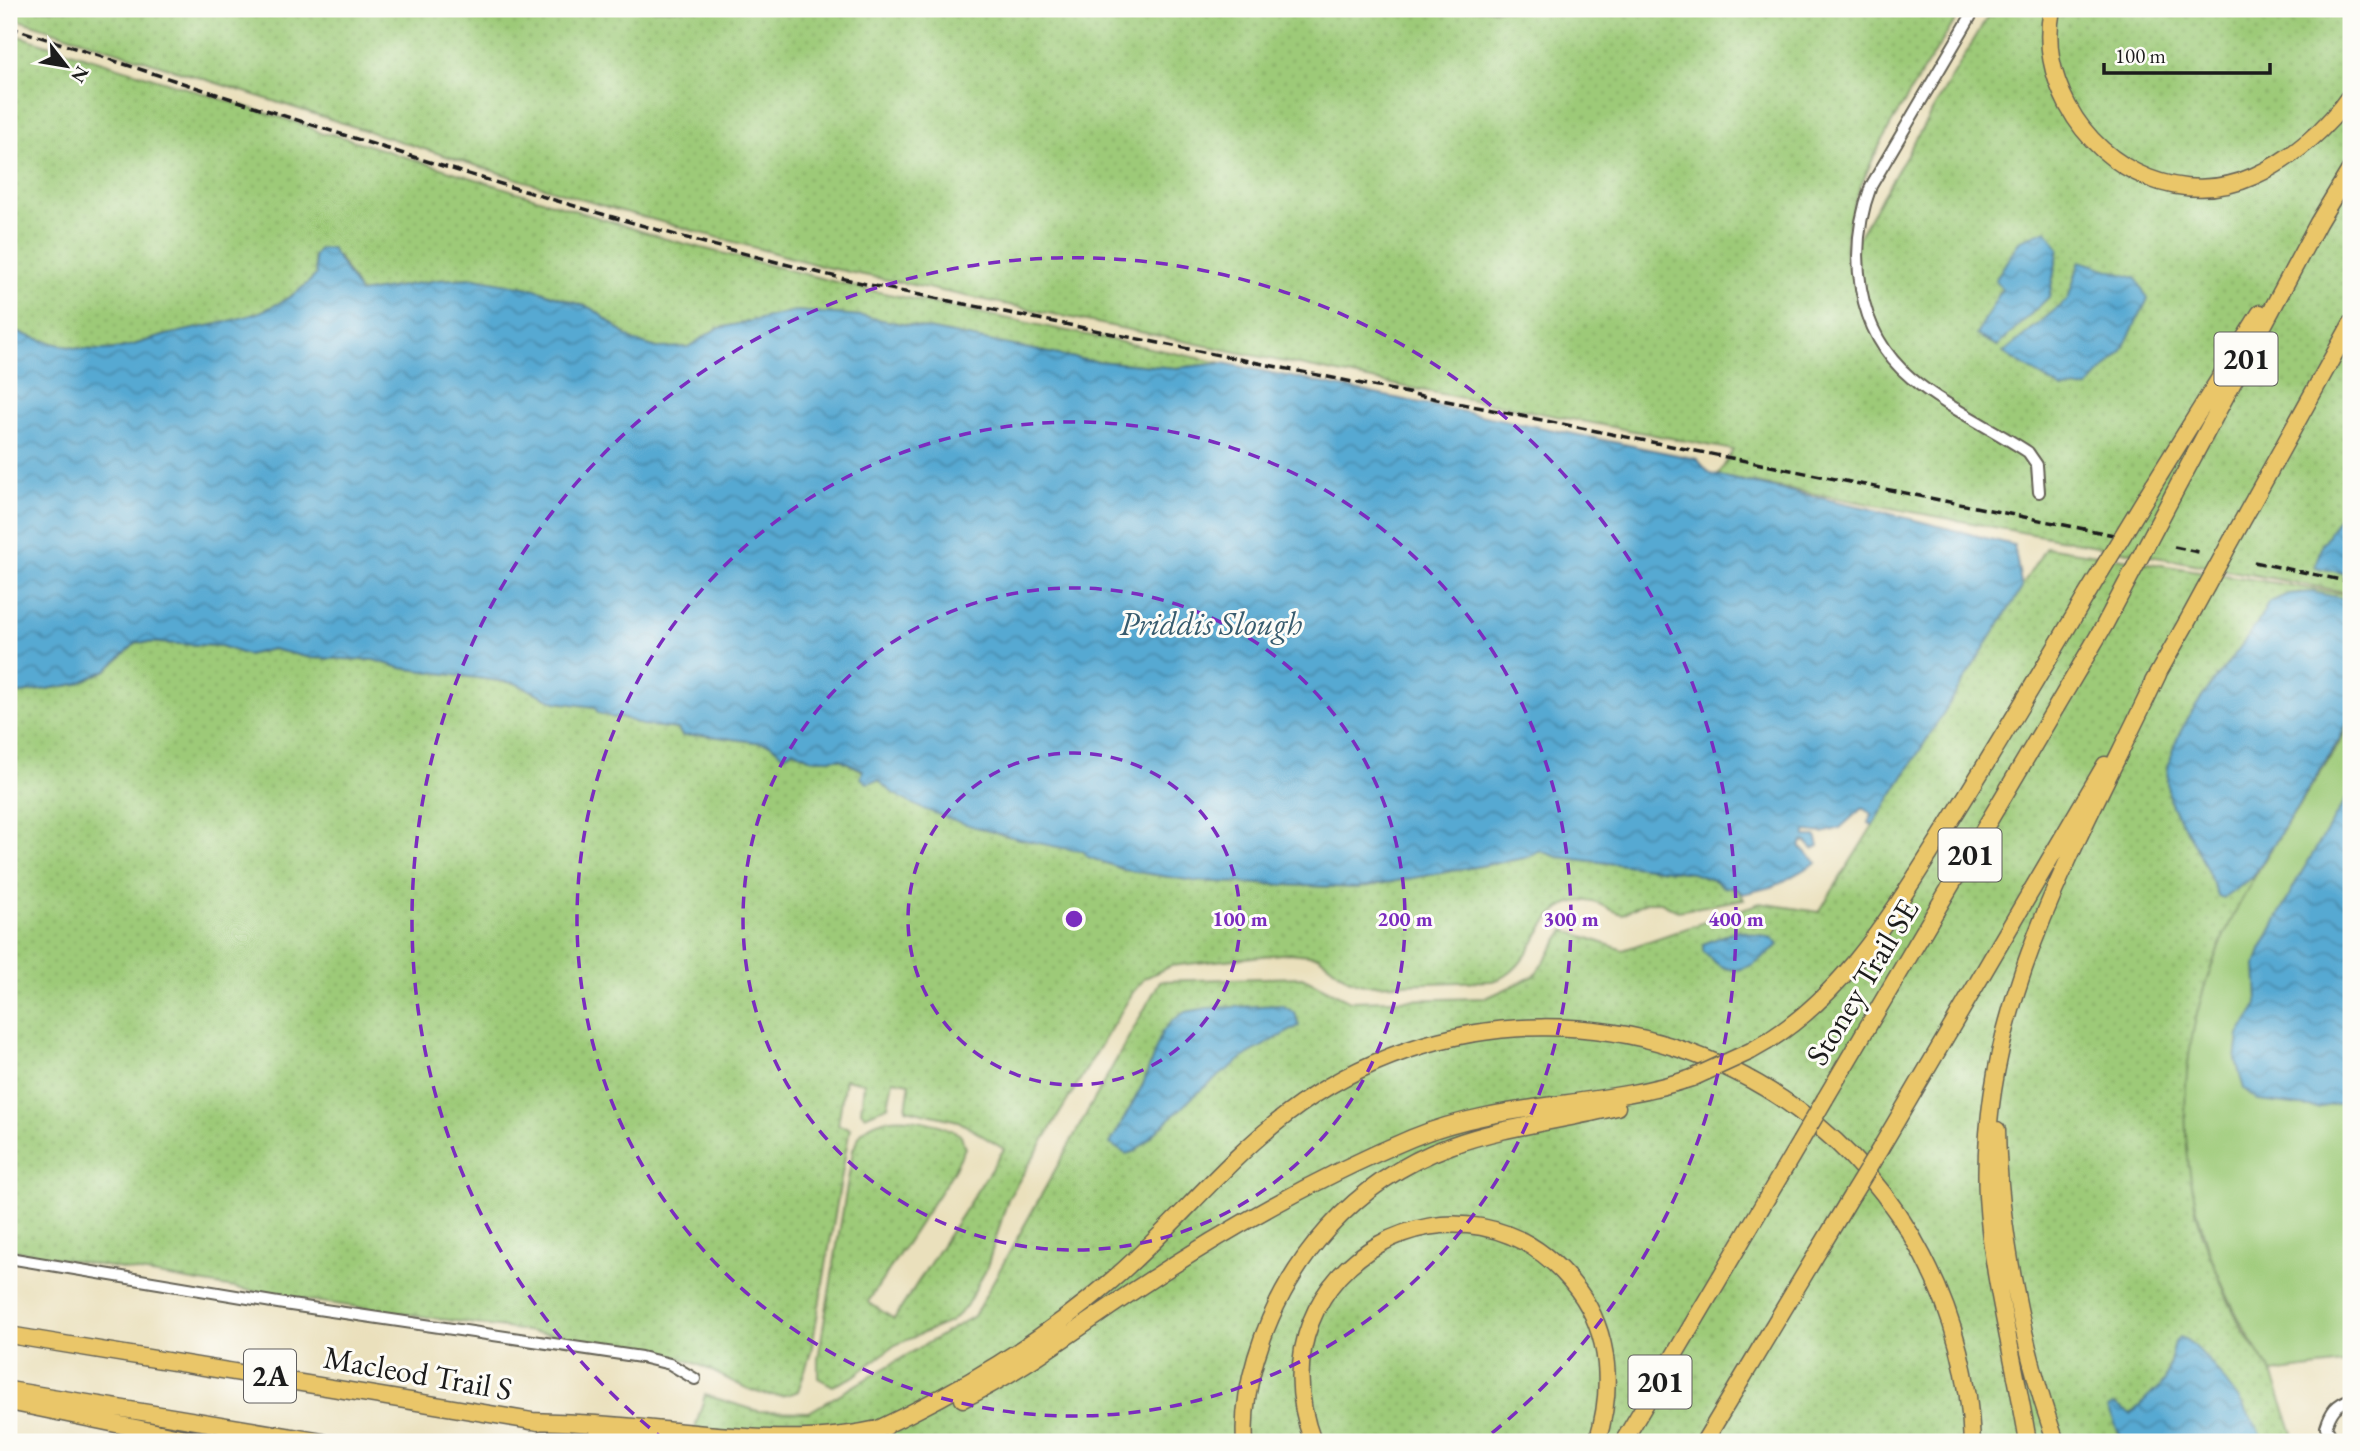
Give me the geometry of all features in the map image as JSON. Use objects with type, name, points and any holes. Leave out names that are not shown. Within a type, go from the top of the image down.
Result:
[{"type":"highway","points":[[2052,9],[2050,56],[2060,90],[2077,124],[2100,151],[2136,174],[2192,186],[2221,185],[2252,177],[2280,162],[2309,140],[2351,94]]},
{"type":"highway","name":"201","points":[[2318,223],[2351,168]]},
{"type":"highway","points":[[1245,1442],[1248,1388],[1266,1327],[1280,1294],[1302,1258],[1344,1212],[1407,1165],[1448,1147],[1486,1133],[1620,1106],[1751,1052],[1781,1033],[1822,999],[1893,912],[1984,768],[2154,484],[2318,223]]},
{"type":"highway","name":"Stoney Trail SE","points":[[1623,1442],[2113,609],[2318,223]]},
{"type":"highway","name":"201","points":[[1704,1442],[1880,1149],[2158,674],[2351,324]]},
{"type":"highway","points":[[2028,1442],[2001,1300],[1988,1207],[1989,1126],[1997,1065],[2011,1004],[2034,935],[2158,674]]},
{"type":"highway","points":[[876,1430],[969,1385],[1053,1327],[1125,1269],[1253,1142],[1322,1091],[1371,1065],[1424,1044],[1484,1031],[1542,1025],[1616,1032],[1690,1052],[1764,1087],[1831,1137],[1888,1200],[1914,1240],[1937,1285],[1960,1352],[1972,1442]]},
{"type":"highway","points":[[1997,1065],[1997,1134],[2007,1226],[2037,1380],[2056,1442]]},
{"type":"highway","points":[[530,1421],[626,1426],[761,1440],[817,1439],[876,1430],[930,1413],[981,1390],[1220,1236],[1314,1185],[1410,1139],[1473,1118],[1618,1097],[1684,1080]]},
{"type":"highway","points":[[1313,1442],[1299,1393],[1300,1360],[1306,1330],[1317,1306],[1352,1262],[1375,1245],[1418,1230],[1446,1225],[1477,1226],[1522,1241],[1548,1257],[1585,1300],[1599,1325],[1605,1352],[1607,1402],[1597,1442]]},
{"type":"highway","name":"Macleod Trail S","points":[[9,1335],[651,1442]]},
{"type":"highway","points":[[9,1390],[323,1442]]},
{"type":"highway","points":[[9,1402],[204,1442]]},
{"type":"street","points":[[1975,9],[1871,186],[1861,213],[1856,265],[1868,311],[1894,361],[1920,385],[2028,452],[2037,465],[2039,492]]},
{"type":"street","points":[[9,1258],[284,1304],[641,1357],[670,1364],[695,1379]]},
{"type":"street","points":[[2334,1442],[2326,1427],[2330,1414],[2340,1402],[2351,1399]]},
{"type":"green space","points":[[9,9],[1962,9],[1907,96],[1870,164],[1856,198],[1848,229],[1846,258],[1992,9],[2351,9],[2351,593],[1718,476],[1733,450],[1421,390],[825,267],[600,205],[9,17]]},
{"type":"green space","points":[[9,33],[308,126],[322,134],[333,134],[666,239],[864,289],[1223,363],[1176,368],[1085,360],[862,316],[795,311],[716,329],[688,348],[657,348],[634,341],[593,309],[535,289],[475,278],[438,280],[360,293],[338,256],[314,257],[316,275],[284,301],[249,316],[111,350],[79,349],[55,344],[9,330]]},
{"type":"green space","points":[[2046,547],[2351,595],[2351,724],[2248,891],[2222,940],[2199,1009],[2187,1069],[2195,1206],[2202,1234],[2243,1331],[2272,1373],[2296,1442],[691,1442],[705,1395],[758,1411],[809,1412],[974,1316],[1160,981],[1302,977],[1350,1001],[1486,998],[1534,976],[1565,930],[1623,950],[1760,903],[1819,912]]},
{"type":"green space","points":[[137,642],[221,646],[247,655],[272,649],[311,658],[374,660],[401,668],[515,683],[556,702],[595,707],[642,725],[678,729],[682,736],[703,735],[770,744],[793,750],[811,759],[840,759],[955,818],[1003,835],[1082,851],[1088,857],[1125,870],[1194,881],[1357,888],[1525,858],[1540,851],[1559,857],[1692,873],[1716,881],[1723,887],[1737,889],[1744,899],[1678,911],[1661,902],[1646,902],[1623,914],[1592,901],[1569,903],[1556,911],[1546,923],[1519,964],[1507,975],[1492,981],[1366,985],[1348,979],[1318,956],[1290,953],[1170,966],[1145,978],[1133,992],[1008,1199],[986,1270],[965,1308],[950,1322],[895,1345],[853,1377],[833,1386],[818,1378],[818,1359],[853,1150],[861,1133],[873,1124],[885,1120],[912,1119],[939,1125],[961,1135],[965,1148],[953,1172],[868,1302],[894,1319],[1004,1149],[958,1121],[906,1109],[910,1083],[893,1080],[888,1106],[865,1116],[861,1111],[864,1083],[845,1079],[838,1125],[850,1128],[811,1352],[798,1391],[774,1396],[750,1390],[688,1361],[632,1346],[300,1299],[9,1250],[9,695],[77,684],[107,670]]},
{"type":"green space","points":[[2351,724],[2351,1363],[2272,1373],[2241,1323],[2217,1271],[2199,1219],[2189,1165],[2185,1110],[2189,1054],[2201,998],[2221,942],[2234,915],[2265,859]]},
{"type":"water","points":[[2047,230],[2059,249],[2049,297],[1997,346],[1976,335],[2002,289],[1995,280],[2020,240]]},
{"type":"water","name":"Priddis Slough","points":[[331,248],[360,293],[438,280],[475,278],[535,289],[593,309],[634,341],[657,348],[688,347],[716,329],[795,311],[862,316],[1085,360],[1176,368],[1223,363],[1697,459],[1710,474],[1867,508],[2014,545],[2022,588],[1873,825],[1869,823],[1872,814],[1862,808],[1840,828],[1823,833],[1807,831],[1805,836],[1816,836],[1819,846],[1813,849],[1805,841],[1801,843],[1801,848],[1817,862],[1775,886],[1743,894],[1737,889],[1723,887],[1716,881],[1692,873],[1558,857],[1540,851],[1525,858],[1357,888],[1194,881],[1125,870],[1088,857],[1082,851],[1005,835],[942,816],[893,793],[879,780],[867,783],[861,778],[863,770],[840,759],[811,759],[793,750],[784,756],[770,744],[703,735],[682,736],[678,729],[642,725],[619,716],[614,718],[598,713],[595,707],[556,702],[515,683],[401,668],[374,660],[311,658],[272,649],[247,655],[221,646],[137,642],[107,670],[77,684],[9,695],[9,330],[67,346],[111,350],[230,321],[284,301],[316,275],[314,257],[319,249]]},
{"type":"water","points":[[2080,261],[2136,278],[2148,299],[2121,352],[2087,388],[2062,389],[2003,353],[2068,299]]},
{"type":"water","points":[[2351,498],[2351,575],[2315,567],[2322,544]]},
{"type":"water","points":[[2312,592],[2351,600],[2351,715],[2339,740],[2253,877],[2224,898],[2218,896],[2199,852],[2172,806],[2167,780],[2171,753],[2199,701],[2238,651],[2268,603],[2288,594]]},
{"type":"water","points":[[2351,791],[2351,1101],[2317,1108],[2259,1101],[2244,1089],[2236,1060],[2239,1035],[2258,1004],[2256,965],[2297,880]]},
{"type":"water","points":[[1738,930],[1772,938],[1778,945],[1750,966],[1732,970],[1713,961],[1703,951],[1703,944]]},
{"type":"water","points":[[1282,1005],[1295,1013],[1299,1026],[1248,1054],[1197,1093],[1136,1151],[1126,1154],[1110,1144],[1143,1084],[1162,1032],[1172,1021],[1185,1012],[1208,1008]]},
{"type":"water","points":[[2180,1337],[2200,1352],[2225,1380],[2262,1436],[2260,1442],[2123,1442],[2108,1408],[2114,1404],[2131,1414],[2165,1381],[2175,1342]]},
{"type":"railway","points":[[9,27],[544,197],[761,258],[870,285],[2114,535]]},
{"type":"railway","points":[[2174,547],[2203,553]]},
{"type":"railway","points":[[2254,562],[2351,582]]}]
